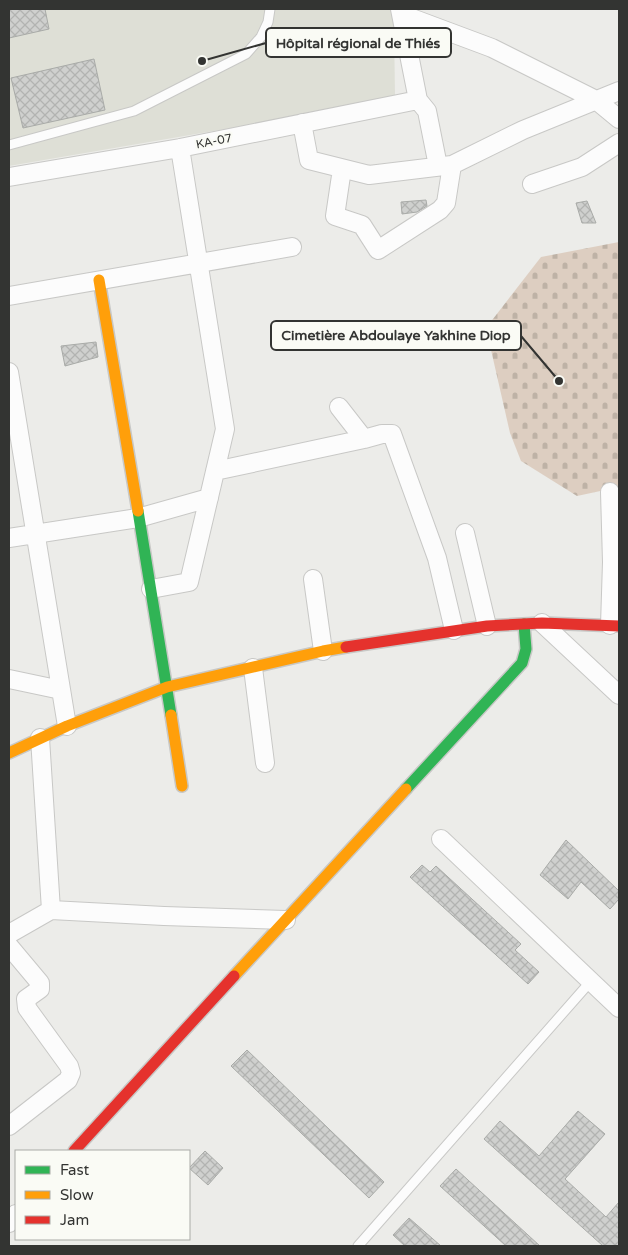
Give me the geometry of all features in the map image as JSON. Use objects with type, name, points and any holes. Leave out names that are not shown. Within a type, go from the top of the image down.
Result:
[{"type":"street","points":[[342,169],[335,216],[362,225],[378,250],[440,210],[446,203],[445,165],[427,111],[418,100],[401,11]]},
{"type":"street","points":[[401,11],[492,48],[596,100],[619,119]]},
{"type":"street","points":[[302,123],[309,160],[369,175],[445,165],[523,130],[619,91]]},
{"type":"street","name":"KA-07","points":[[9,177],[180,148],[418,100]]},
{"type":"street","points":[[532,184],[582,167],[619,143]]},
{"type":"street","points":[[152,589],[189,582],[225,429],[180,148]]},
{"type":"street","points":[[9,296],[292,247]]},
{"type":"street","points":[[99,280],[138,518],[152,589],[182,786]]},
{"type":"street","points":[[9,372],[12,411],[35,534],[67,726]]},
{"type":"street","points":[[339,407],[364,439]]},
{"type":"street","points":[[215,471],[382,434],[392,434],[437,558],[454,630]]},
{"type":"street","points":[[9,753],[67,726],[167,687],[323,651],[487,626],[542,624],[615,626],[610,492]]},
{"type":"street","points":[[9,538],[138,518],[209,498]]},
{"type":"street","points":[[465,533],[487,626]]},
{"type":"street","points":[[313,579],[323,651]]},
{"type":"street","points":[[75,1150],[522,663],[527,647],[524,624]]},
{"type":"street","points":[[542,624],[619,695]]},
{"type":"street","points":[[253,668],[265,763]]},
{"type":"street","points":[[9,679],[61,690]]},
{"type":"street","points":[[40,738],[51,910]]},
{"type":"street","points":[[441,839],[619,1008]]},
{"type":"street","points":[[9,934],[51,910],[286,920]]},
{"type":"street","points":[[9,946],[40,983],[40,989],[26,999],[27,1008],[70,1066],[71,1073],[68,1080],[9,1126]]},
{"type":"lane","points":[[9,145],[134,111],[246,54],[261,37],[268,22],[270,9]]},
{"type":"lane","points":[[358,1246],[592,981]]},
{"type":"shaded area","points":[[9,9],[391,9],[394,25],[395,96],[384,102],[9,166]]},
{"type":"green space","points":[[619,242],[619,487],[577,496],[521,461],[510,433],[486,328],[541,257]]},
{"type":"building","points":[[9,9],[45,9],[49,29],[9,38]]},
{"type":"building","points":[[94,59],[105,110],[23,128],[11,78]]},
{"type":"building","points":[[426,200],[427,206],[417,212],[402,214],[401,202]]},
{"type":"building","points":[[587,201],[596,223],[582,223],[576,203]]},
{"type":"building","points":[[96,342],[98,357],[65,366],[61,346]]},
{"type":"building","points":[[566,840],[619,891],[619,899],[610,909],[581,882],[568,899],[540,875]]},
{"type":"building","points":[[422,865],[430,872],[436,866],[521,944],[515,950],[539,972],[528,984],[410,877]]},
{"type":"building","points":[[247,1050],[384,1182],[369,1198],[231,1066]]},
{"type":"building","points":[[578,1111],[605,1134],[565,1179],[606,1217],[619,1202],[619,1246],[603,1246],[484,1139],[500,1121],[539,1156]]},
{"type":"building","points":[[205,1151],[223,1168],[208,1185],[190,1167]]},
{"type":"building","points":[[456,1169],[540,1246],[506,1246],[440,1186]]},
{"type":"building","points":[[409,1218],[441,1246],[405,1246],[393,1235]]},
{"type":"traffic: fast","points":[[138,511],[171,715]]},
{"type":"traffic: fast","points":[[406,789],[522,663],[526,649],[524,624]]},
{"type":"traffic: slow","points":[[99,280],[138,511]]},
{"type":"traffic: slow","points":[[9,753],[67,726],[167,687],[346,647]]},
{"type":"traffic: slow","points":[[171,715],[182,786]]},
{"type":"traffic: slow","points":[[234,976],[406,789]]},
{"type":"traffic: jam","points":[[346,647],[487,626],[542,623],[619,626]]},
{"type":"traffic: jam","points":[[75,1150],[234,976]]},
{"type":"place","name":"Hôpital régional de Thiés","points":[[202,61]]},
{"type":"place","name":"Cimetière Abdoulaye Yakhine Diop","points":[[559,381]]}]
